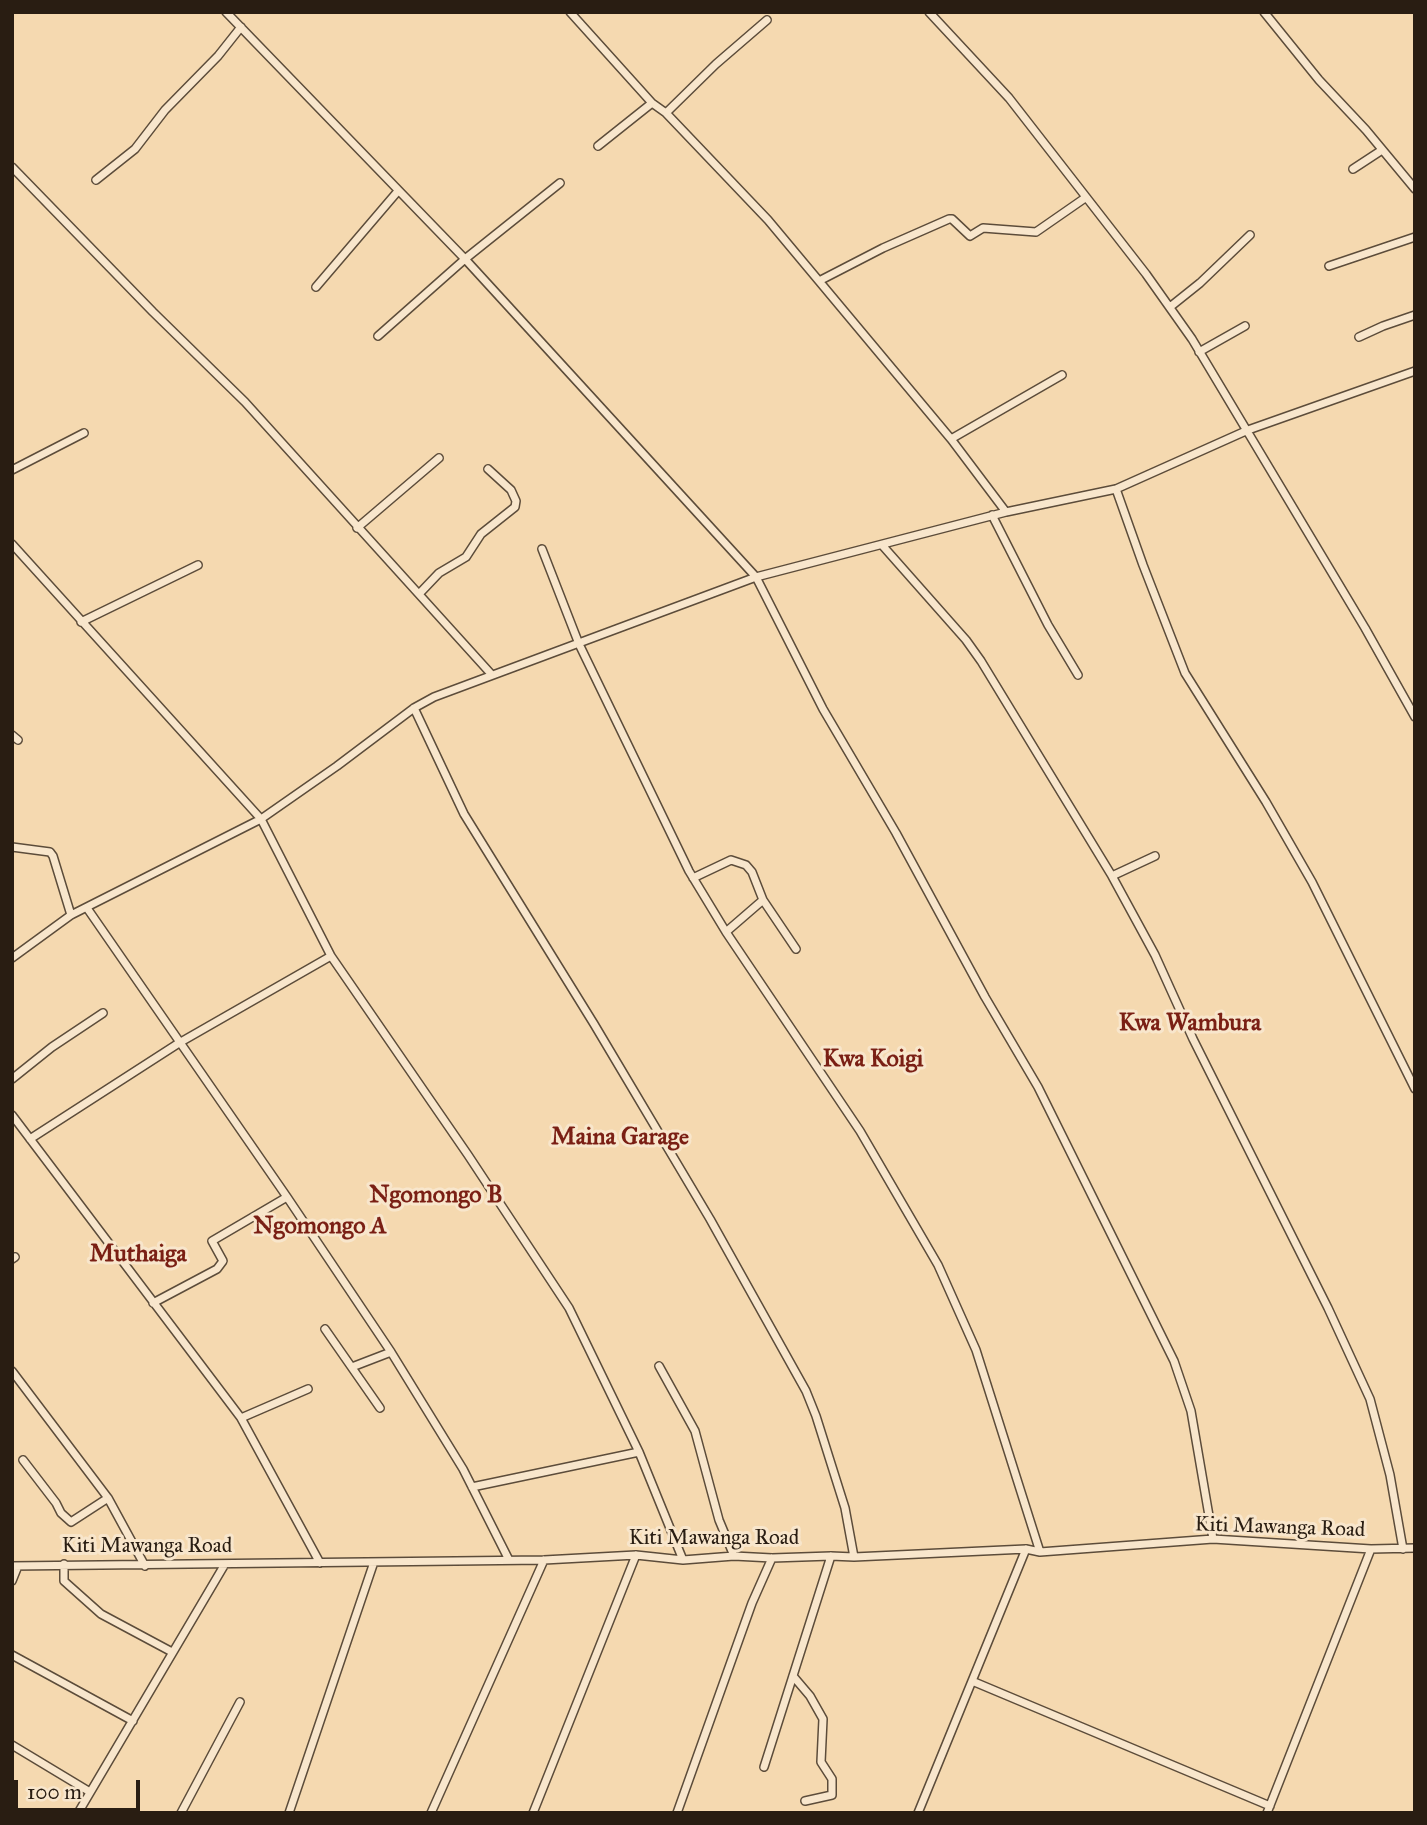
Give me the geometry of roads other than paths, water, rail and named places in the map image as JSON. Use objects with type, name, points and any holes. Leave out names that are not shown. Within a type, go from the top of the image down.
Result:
[{"type":"street","points":[[226,12],[465,259],[755,577],[823,709],[897,833],[985,997],[1038,1087],[1174,1361],[1191,1411],[1213,1539]]},
{"type":"street","points":[[570,12],[652,103],[666,113],[768,220],[951,439],[1006,512]]},
{"type":"street","points":[[929,12],[1009,97],[1170,307],[1248,430],[1415,717]]},
{"type":"street","points":[[1264,12],[1319,80],[1415,189]]},
{"type":"street","points":[[666,113],[716,64],[767,20]]},
{"type":"street","points":[[96,180],[135,149],[164,110],[218,56],[241,27]]},
{"type":"street","points":[[598,146],[652,103]]},
{"type":"street","points":[[1353,169],[1382,150]]},
{"type":"street","points":[[12,167],[245,402],[492,675]]},
{"type":"street","points":[[378,336],[465,259],[560,183]]},
{"type":"street","points":[[316,287],[398,191]]},
{"type":"street","points":[[819,281],[883,248],[949,219],[970,236],[984,228],[1036,232],[1085,198]]},
{"type":"street","points":[[1170,307],[1200,283],[1250,235]]},
{"type":"street","points":[[1329,266],[1415,237]]},
{"type":"street","points":[[1359,337],[1415,315]]},
{"type":"street","points":[[1199,352],[1245,326]]},
{"type":"street","points":[[12,958],[71,915],[261,819],[414,708],[434,697],[755,577],[1006,512],[1116,489],[1248,430],[1415,371]]},
{"type":"street","points":[[951,439],[1062,375]]},
{"type":"street","points":[[12,470],[84,433]]},
{"type":"street","points":[[358,528],[439,458]]},
{"type":"street","points":[[419,594],[439,573],[466,556],[481,534],[515,507],[516,501],[511,490],[488,469]]},
{"type":"street","points":[[1116,489],[1161,616],[1185,673],[1266,802],[1312,882],[1415,1088]]},
{"type":"street","points":[[992,516],[1048,625],[1078,675]]},
{"type":"street","points":[[12,544],[261,819],[331,956],[569,1308],[639,1452],[683,1560]]},
{"type":"street","points":[[882,545],[966,640],[981,662],[1112,876],[1155,955],[1193,1039],[1328,1308],[1370,1399],[1391,1475],[1402,1549]]},
{"type":"street","points":[[542,549],[579,645],[693,878],[726,932],[860,1131],[938,1265],[976,1350],[1040,1552]]},
{"type":"street","points":[[81,622],[198,565]]},
{"type":"street","points":[[414,708],[464,814],[710,1219],[806,1391],[845,1508],[854,1557]]},
{"type":"street","points":[[12,847],[50,852],[54,856],[71,915]]},
{"type":"street","points":[[1112,876],[1155,856]]},
{"type":"street","points":[[693,878],[732,860],[746,865],[752,872],[763,900],[796,949]]},
{"type":"street","points":[[726,932],[763,900]]},
{"type":"street","points":[[87,908],[391,1352],[443,1434],[509,1560]]},
{"type":"street","points":[[30,1139],[179,1043],[331,956]]},
{"type":"street","points":[[12,1079],[52,1047],[103,1013]]},
{"type":"street","points":[[12,1115],[240,1418],[320,1563]]},
{"type":"street","points":[[153,1303],[217,1269],[223,1261],[212,1241],[287,1197]]},
{"type":"street","points":[[325,1329],[380,1408]]},
{"type":"street","points":[[352,1367],[391,1352]]},
{"type":"street","points":[[659,1366],[695,1431],[719,1520],[734,1556]]},
{"type":"street","points":[[12,1371],[108,1498],[145,1566]]},
{"type":"street","points":[[240,1418],[308,1389]]},
{"type":"street","points":[[472,1487],[639,1452]]},
{"type":"street","points":[[23,1460],[61,1513],[71,1522],[108,1498]]},
{"type":"street","name":"Kiti Mawanga Road","points":[[15,1566],[544,1560],[636,1555],[683,1560],[734,1556],[854,1557],[1026,1549],[1040,1552],[1213,1539],[1371,1549],[1415,1548]]},
{"type":"street","points":[[918,1813],[1026,1549]]},
{"type":"street","points":[[972,1681],[1268,1810],[1371,1549]]},
{"type":"street","points":[[533,1813],[636,1555]]},
{"type":"street","points":[[764,1767],[831,1556]]},
{"type":"street","points":[[677,1813],[752,1602],[772,1558]]},
{"type":"street","points":[[431,1813],[544,1560]]},
{"type":"street","points":[[289,1813],[374,1562]]},
{"type":"street","points":[[64,1564],[64,1580],[101,1614],[172,1653]]},
{"type":"street","points":[[78,1813],[225,1564]]},
{"type":"street","points":[[12,1581],[15,1566]]},
{"type":"street","points":[[12,1655],[133,1721]]},
{"type":"street","points":[[793,1676],[824,1719],[821,1762],[832,1779],[832,1795],[805,1801]]},
{"type":"street","points":[[181,1813],[240,1702]]},
{"type":"street","points":[[12,1745],[90,1792]]},
{"type":"district","name":"Kwa Wambura","points":[[1190,1024]]},
{"type":"district","name":"Kwa Koigi","points":[[873,1060]]},
{"type":"district","name":"Maina Garage","points":[[620,1138]]},
{"type":"district","name":"Ngomongo B","points":[[436,1196]]},
{"type":"district","name":"Ngomongo A","points":[[320,1227]]},
{"type":"district","name":"Muthaiga","points":[[138,1255]]}]
